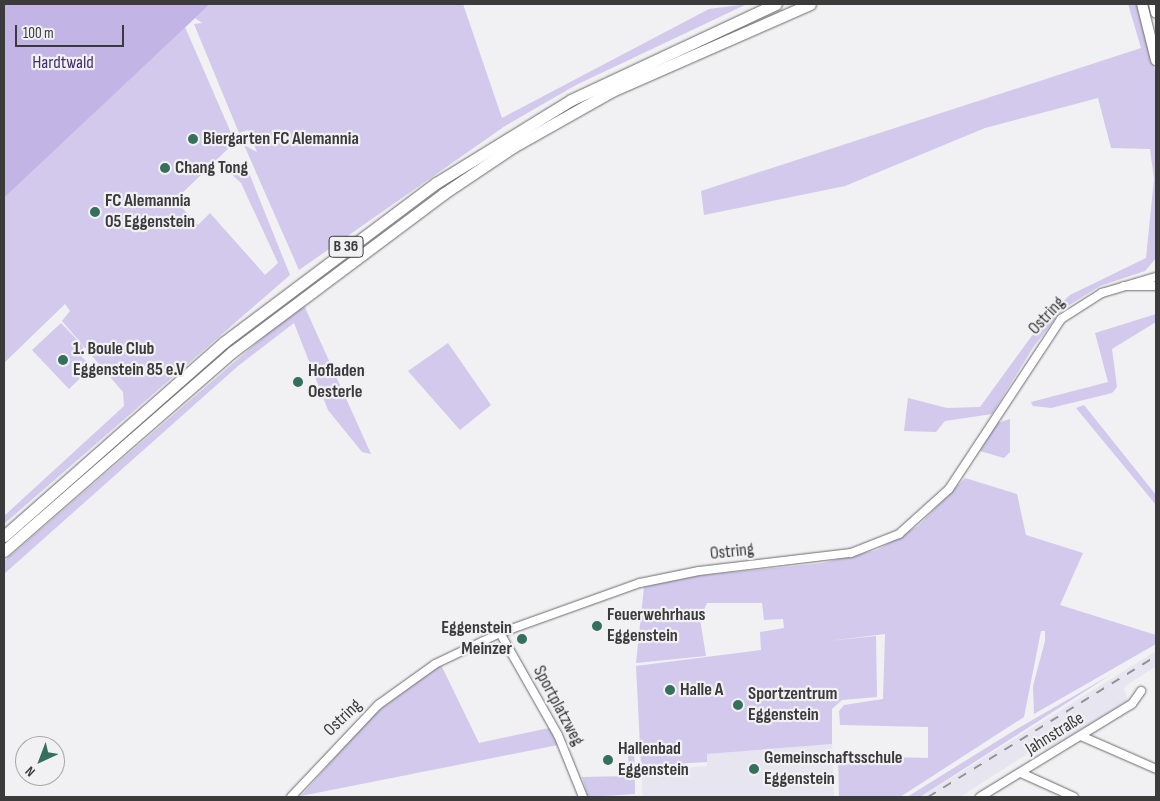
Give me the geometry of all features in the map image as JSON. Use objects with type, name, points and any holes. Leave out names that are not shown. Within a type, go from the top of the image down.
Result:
[{"type":"highway","name":"B 36","points":[[4,536],[224,342],[436,183],[579,95],[776,4]]},
{"type":"highway","name":"B 36","points":[[4,551],[232,352],[443,194],[512,147],[612,91],[810,4]]},
{"type":"main road","points":[[1142,4],[1156,60]]},
{"type":"main road","points":[[1154,4],[1156,13]]},
{"type":"street","points":[[1145,277],[1156,269]]},
{"type":"street","name":"Ostring","points":[[291,797],[378,705],[435,664],[500,633],[640,583],[699,571],[851,553],[899,534],[949,490],[1061,319],[1089,299],[1145,277],[1156,277]]},
{"type":"street","name":"Ostring","points":[[1122,286],[1156,286]]},
{"type":"street","name":"Sportplatzweg","points":[[500,633],[558,735],[583,797]]},
{"type":"street","name":"Jahnstraße","points":[[980,797],[1132,704],[1141,691]]},
{"type":"street","points":[[1080,736],[1156,769]]},
{"type":"street","points":[[1022,773],[1074,797]]},
{"type":"shaded area","points":[[210,4],[463,4],[502,118],[709,9],[747,4],[576,85],[505,126],[299,270],[244,145],[257,152],[248,130],[239,133],[194,24],[202,23],[195,18]]},
{"type":"shaded area","points":[[1128,4],[1138,4],[1156,74],[1156,258],[1145,271],[1100,286],[1063,309],[1034,346],[992,414],[945,421],[936,432],[904,431],[908,398],[947,408],[980,407],[1044,319],[1070,295],[1146,258],[1154,179],[1150,149],[1111,148],[1098,98],[985,128],[845,186],[704,215],[701,191],[1141,48]]},
{"type":"shaded area","name":"FC Alemannia 05 Eggenstein","points":[[185,27],[235,142],[175,200],[198,225],[210,213],[265,275],[278,263],[241,183],[227,170],[241,164],[249,173],[290,275],[4,524],[4,516],[124,406],[123,392],[62,321],[70,311],[65,304],[4,363],[4,198]]},
{"type":"shaded area","points":[[303,303],[371,454],[362,452],[328,410],[294,323],[238,366],[4,574],[4,561]]},
{"type":"shaded area","points":[[1156,314],[1156,322],[1112,349],[1117,387],[1112,393],[1051,408],[1033,406],[1031,402],[1108,382],[1095,333]]},
{"type":"shaded area","name":"1. Boule Club Eggenstein 85 e.V","points":[[61,323],[84,347],[78,353],[92,367],[69,389],[32,350]]},
{"type":"shaded area","points":[[448,343],[491,405],[460,430],[408,371]]},
{"type":"shaded area","points":[[1084,405],[1156,495],[1156,505],[1076,408]]},
{"type":"shaded area","points":[[1010,419],[1010,452],[1004,458],[980,451],[997,423]]},
{"type":"shaded area","points":[[965,478],[1017,494],[1026,535],[1083,553],[1060,605],[1156,635],[1156,644],[1034,714],[1033,686],[1045,641],[1045,631],[1041,631],[1024,717],[900,797],[839,797],[838,756],[928,758],[928,727],[840,725],[839,711],[844,705],[883,699],[885,634],[828,641],[876,636],[877,697],[842,700],[832,709],[832,744],[707,754],[707,762],[641,766],[636,666],[761,650],[760,632],[784,628],[783,619],[764,620],[762,603],[707,603],[700,619],[706,656],[636,663],[644,587],[696,576],[822,563],[877,550],[918,526]]},
{"type":"shaded area","points":[[1156,651],[1156,666],[1124,687],[1128,702],[1045,751],[1041,745],[960,797],[921,797]]},
{"type":"shaded area","points":[[441,665],[479,743],[549,728],[558,745],[301,796],[371,716]]},
{"type":"shaded area","points":[[1112,674],[920,797],[907,797],[1015,730]]},
{"type":"shaded area","points":[[634,744],[635,794],[588,797],[582,777],[629,776],[628,751],[622,751],[621,745]]},
{"type":"shaded area","name":"Gemeinschaftsschule Eggenstein","points":[[832,744],[834,797],[643,797],[641,771],[707,766],[707,754]]},
{"type":"green space","name":"Hardtwald","points":[[4,4],[210,4],[4,198]]},
{"type":"railway","points":[[928,797],[1156,656]]},
{"type":"place","name":"Biergarten FC Alemannia","points":[[193,139]]},
{"type":"place","name":"Chang Tong","points":[[165,168]]},
{"type":"place","name":"FC Alemannia 05 Eggenstein","points":[[95,212]]},
{"type":"place","name":"1. Boule Club Eggenstein 85 e.V","points":[[63,360]]},
{"type":"place","name":"Hofladen Oesterle","points":[[298,382]]},
{"type":"place","name":"Feuerwehrhaus Eggenstein","points":[[597,626]]},
{"type":"place","name":"Eggenstein Meinzer","points":[[522,639]]},
{"type":"place","name":"Halle A","points":[[670,690]]},
{"type":"place","name":"Sportzentrum Eggenstein","points":[[738,705]]},
{"type":"place","name":"Hallenbad Eggenstein","points":[[608,760]]},
{"type":"place","name":"Gemeinschaftsschule Eggenstein","points":[[754,769]]}]
